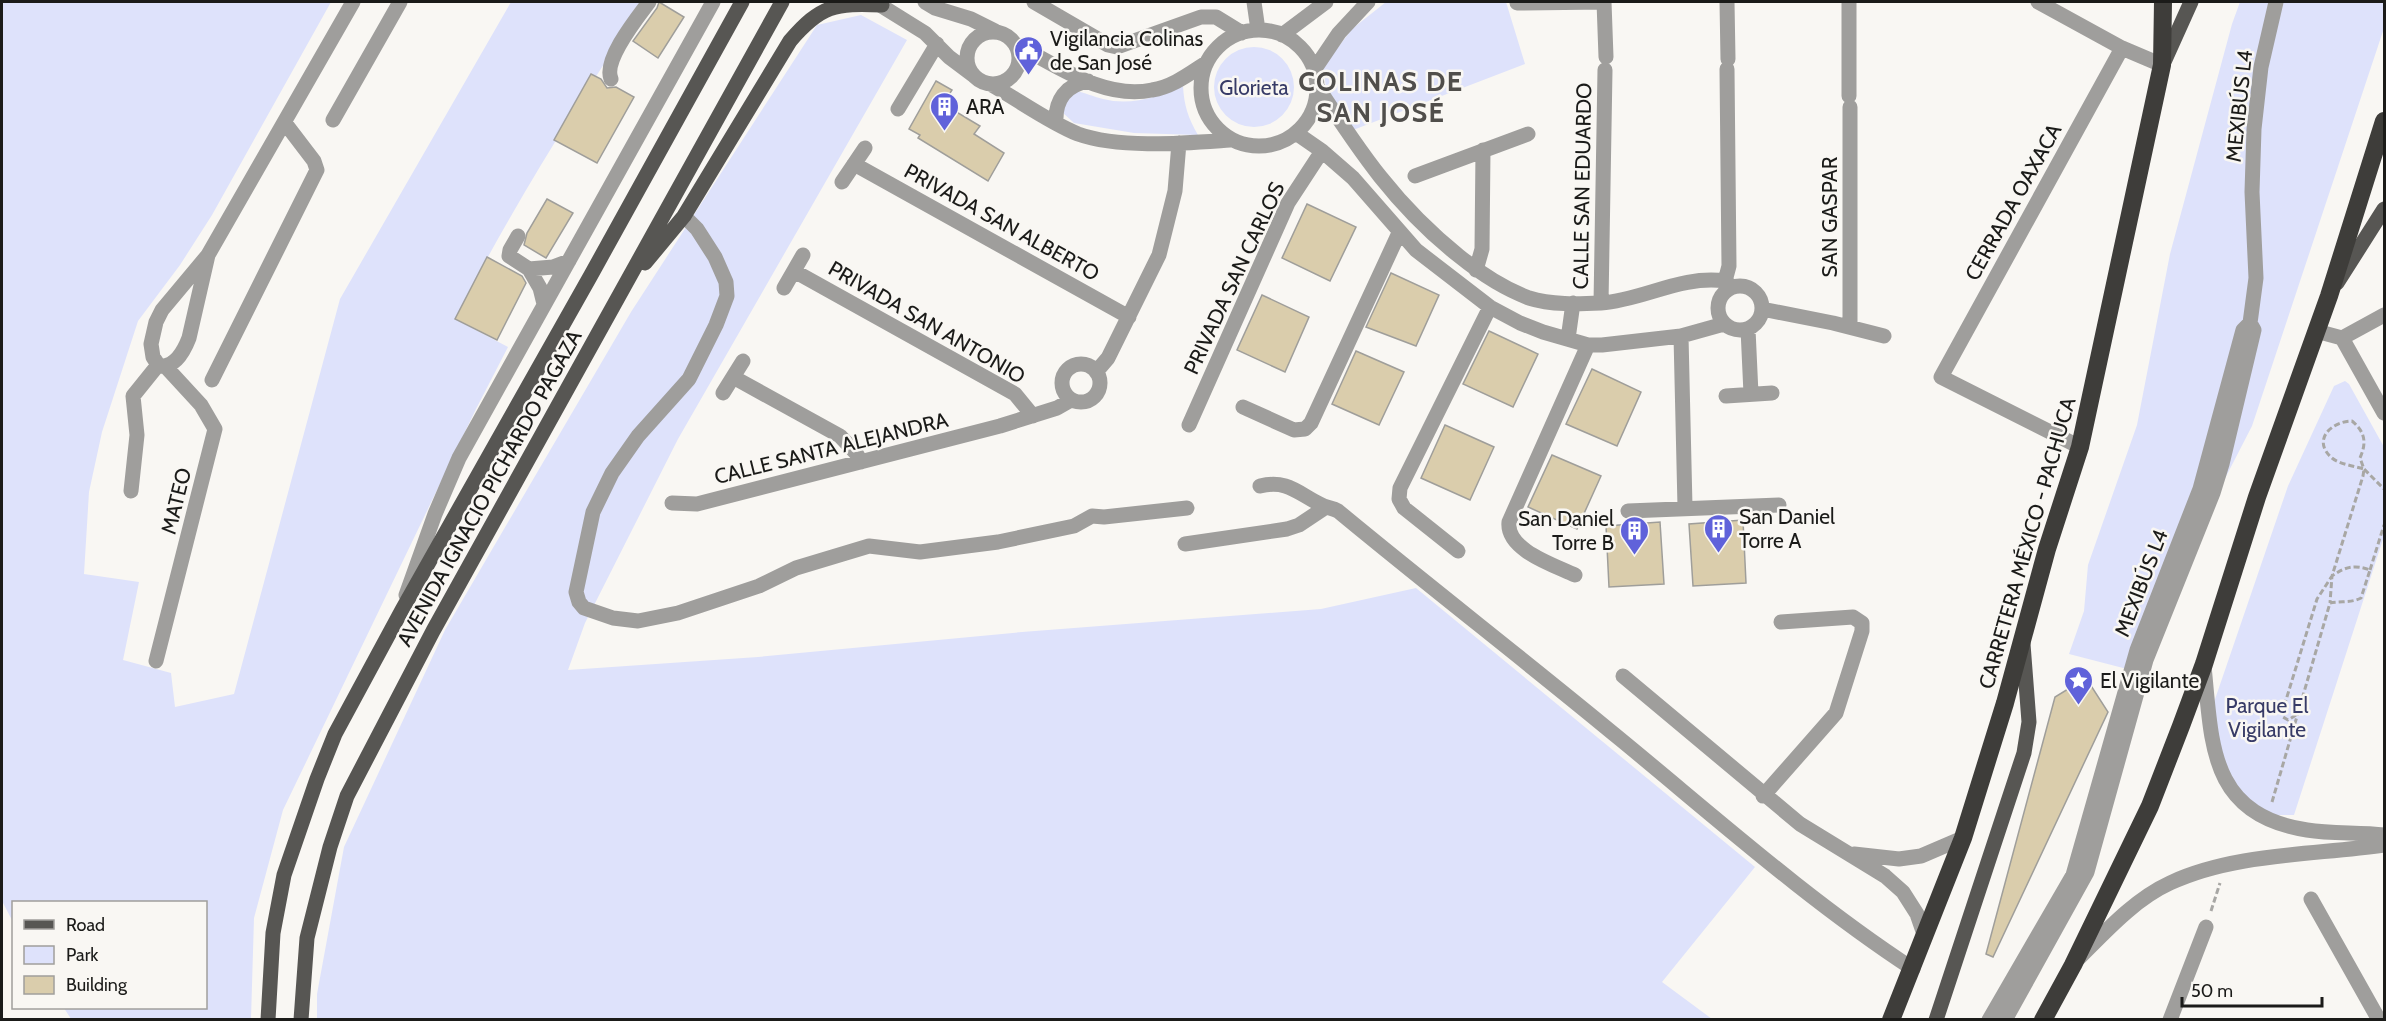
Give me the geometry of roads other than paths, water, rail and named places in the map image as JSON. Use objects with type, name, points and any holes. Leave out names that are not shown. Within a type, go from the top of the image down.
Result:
[{"type":"highway","name":"CARRETERA MÉXICO - PACHUCA","points":[[1891,1020],[1963,838],[2005,703],[2047,549],[2080,447],[2162,65],[2163,2]]},
{"type":"highway","points":[[2043,1020],[2073,965],[2150,806],[2204,664],[2258,497],[2329,296],[2385,121]]},
{"type":"main road","name":"AVENIDA IGNACIO PICHARDO PAGAZA","points":[[268,1020],[273,933],[284,875],[295,837],[335,734],[742,2]]},
{"type":"main road","name":"AVENIDA IGNACIO PICHARDO PAGAZA","points":[[302,1020],[306,938],[320,882],[347,796],[433,631],[782,2]]},
{"type":"main road","points":[[2162,65],[2191,2]]},
{"type":"main road","points":[[622,291],[684,216],[790,41],[807,21],[818,13],[847,4],[879,3]]},
{"type":"main road","points":[[2329,296],[2385,209]]},
{"type":"main road","points":[[1936,1020],[2024,753],[2029,722],[2022,637]]},
{"type":"street","points":[[162,365],[152,352],[151,344],[156,322],[162,310],[208,255],[353,2]]},
{"type":"street","points":[[333,120],[400,2]]},
{"type":"street","points":[[611,79],[609,66],[626,34],[649,2]]},
{"type":"street","name":"AVENIDA IGNACIO PICHARDO PAGAZA","points":[[402,610],[428,532],[459,458],[713,2]]},
{"type":"street","points":[[925,2],[935,8],[971,19],[1017,45],[1088,81],[1111,90],[1151,91],[1168,86],[1206,63],[1221,45],[1250,31]]},
{"type":"street","points":[[1034,2],[1108,45],[1117,46],[1201,17],[1216,17],[1250,31],[1282,35],[1294,42],[1305,53],[1314,70],[1317,86],[1312,112],[1296,133],[1281,142],[1264,147],[1247,146],[1230,140],[1216,129],[1206,114],[1201,98],[1201,80],[1206,63]]},
{"type":"street","points":[[1250,31],[1254,2]]},
{"type":"street","points":[[1282,35],[1326,2]]},
{"type":"street","points":[[1314,70],[1339,33],[1368,2]]},
{"type":"street","points":[[1517,3],[1604,2]]},
{"type":"street","name":"CALLE SAN EDUARDO","points":[[1601,303],[1604,2]]},
{"type":"street","points":[[1317,86],[1385,184],[1430,234],[1476,270],[1501,286],[1530,298],[1573,303],[1621,301],[1696,279],[1728,284],[1746,287],[1758,295],[1762,309],[1758,321],[1748,329],[1736,330],[1724,324],[1718,311],[1718,303],[1728,284],[1729,266],[1727,2]]},
{"type":"street","name":"SAN GASPAR","points":[[1849,2],[1850,327]]},
{"type":"street","points":[[2038,2],[2122,48],[2162,65]]},
{"type":"street","name":"MEXIBÚS L4","points":[[2005,1020],[2087,873],[2146,660],[2222,464],[2254,330],[2250,323],[2256,278],[2252,192],[2254,129],[2261,66],[2276,2]]},
{"type":"street","points":[[879,3],[919,29],[949,57],[973,75],[1079,134],[1121,142],[1179,143],[1230,140]]},
{"type":"street","points":[[973,75],[968,66],[969,46],[976,38],[995,31]]},
{"type":"street","points":[[898,109],[937,44]]},
{"type":"street","points":[[990,84],[999,83],[1014,73],[1018,64],[1017,45]]},
{"type":"street","name":"CERRADA OAXACA","points":[[2080,447],[1941,377],[2122,48]]},
{"type":"street","points":[[1056,122],[1058,103],[1063,94],[1078,83],[1088,81]]},
{"type":"street","points":[[212,380],[317,170],[314,160],[285,123]]},
{"type":"street","points":[[1296,133],[1322,151],[1353,178],[1416,250],[1490,307],[1543,332],[1588,345],[1681,336],[1724,324]]},
{"type":"street","points":[[1415,176],[1528,134]]},
{"type":"street","points":[[1096,372],[1108,358],[1159,255],[1175,191],[1179,143]]},
{"type":"street","points":[[842,182],[865,148]]},
{"type":"street","points":[[1476,270],[1482,249],[1483,150]]},
{"type":"street","name":"PRIVADA SAN CARLOS","points":[[1189,425],[1288,203],[1322,151]]},
{"type":"street","name":"PRIVADA SAN ALBERTO","points":[[854,164],[1129,317]]},
{"type":"street","points":[[1369,196],[1385,184]]},
{"type":"street","points":[[684,216],[716,257],[726,282],[727,296],[717,325],[689,379],[638,435],[612,473],[593,512],[576,592],[584,608],[624,621],[647,620],[678,613],[759,586],[796,568],[869,546],[920,552],[1020,537],[1074,526],[1092,516],[1104,517],[1187,508]]},
{"type":"street","points":[[1243,407],[1294,430],[1305,429],[1311,423],[1399,233]]},
{"type":"street","points":[[518,236],[510,249],[509,256],[529,269],[540,288],[544,304]]},
{"type":"street","points":[[131,491],[137,435],[133,396],[162,365],[180,356],[189,338],[208,255]]},
{"type":"street","points":[[784,288],[803,255]]},
{"type":"street","points":[[529,269],[553,267],[568,261]]},
{"type":"street","name":"PRIVADA SAN ANTONIO","points":[[794,271],[1015,394],[1033,416]]},
{"type":"street","points":[[1568,339],[1573,303]]},
{"type":"street","points":[[1458,550],[1404,508],[1399,495],[1490,307]]},
{"type":"street","points":[[1762,309],[1884,336]]},
{"type":"street","points":[[2316,331],[2342,338],[2385,315]]},
{"type":"street","name":"MEXIBÚS L4","points":[[1989,1020],[2073,875],[2137,650],[2200,489],[2243,330],[2250,323]]},
{"type":"street","points":[[1748,329],[1751,394]]},
{"type":"street","points":[[1681,336],[1685,507]]},
{"type":"street","points":[[2342,338],[2385,413]]},
{"type":"street","points":[[1575,575],[1518,546],[1508,530],[1509,522],[1588,345]]},
{"type":"street","points":[[723,393],[743,362]]},
{"type":"street","points":[[1085,364],[1096,372],[1100,383],[1097,394],[1088,401],[1071,400],[1063,389],[1063,376],[1072,366],[1085,364]]},
{"type":"street","name":"MATEO","points":[[156,661],[215,429],[201,405],[162,365]]},
{"type":"street","points":[[733,377],[840,436],[861,462]]},
{"type":"street","points":[[1726,396],[1773,393]]},
{"type":"street","name":"CALLE SANTA ALEJANDRA","points":[[672,503],[697,504],[861,462],[1000,426],[1057,408],[1071,400]]},
{"type":"street","points":[[1260,486],[1271,483],[1291,487],[1326,507],[1338,511],[1738,836],[1874,943],[1913,969]]},
{"type":"street","points":[[1628,511],[1779,505]]},
{"type":"street","points":[[1185,544],[1287,529],[1299,525],[1326,507]]},
{"type":"street","points":[[1763,796],[1836,713],[1862,631],[1862,623],[1852,617],[1781,621]]},
{"type":"street","points":[[2204,664],[2215,758],[2222,775],[2239,798],[2267,818],[2306,830],[2385,835]]},
{"type":"street","points":[[1623,676],[1763,796],[1800,824],[1885,876],[1903,892],[1917,914],[1925,937]]},
{"type":"street","points":[[1848,853],[1899,859],[1922,856],[1963,838]]},
{"type":"street","points":[[2073,965],[2114,923],[2168,884],[2199,871],[2226,864],[2385,845]]},
{"type":"street","points":[[2311,899],[2379,1020]]},
{"type":"street","points":[[2169,1020],[2206,927]]},
{"type":"place","name":"Vigilancia Colinas de San José","points":[[1029,76]]},
{"type":"place","name":"ARA","points":[[945,132]]},
{"type":"place","name":"San Daniel Torre A","points":[[1718,554]]},
{"type":"place","name":"San Daniel Torre B","points":[[1635,556]]},
{"type":"place","name":"El Vigilante","points":[[2079,706]]},
{"type":"district","name":"COLINAS DE SAN JOSÉ","points":[[1381,96]]},
{"type":"park label","name":"Glorieta","points":[[1254,87]]},
{"type":"park label","name":"Parque El Vigilante","points":[[2267,717]]}]
